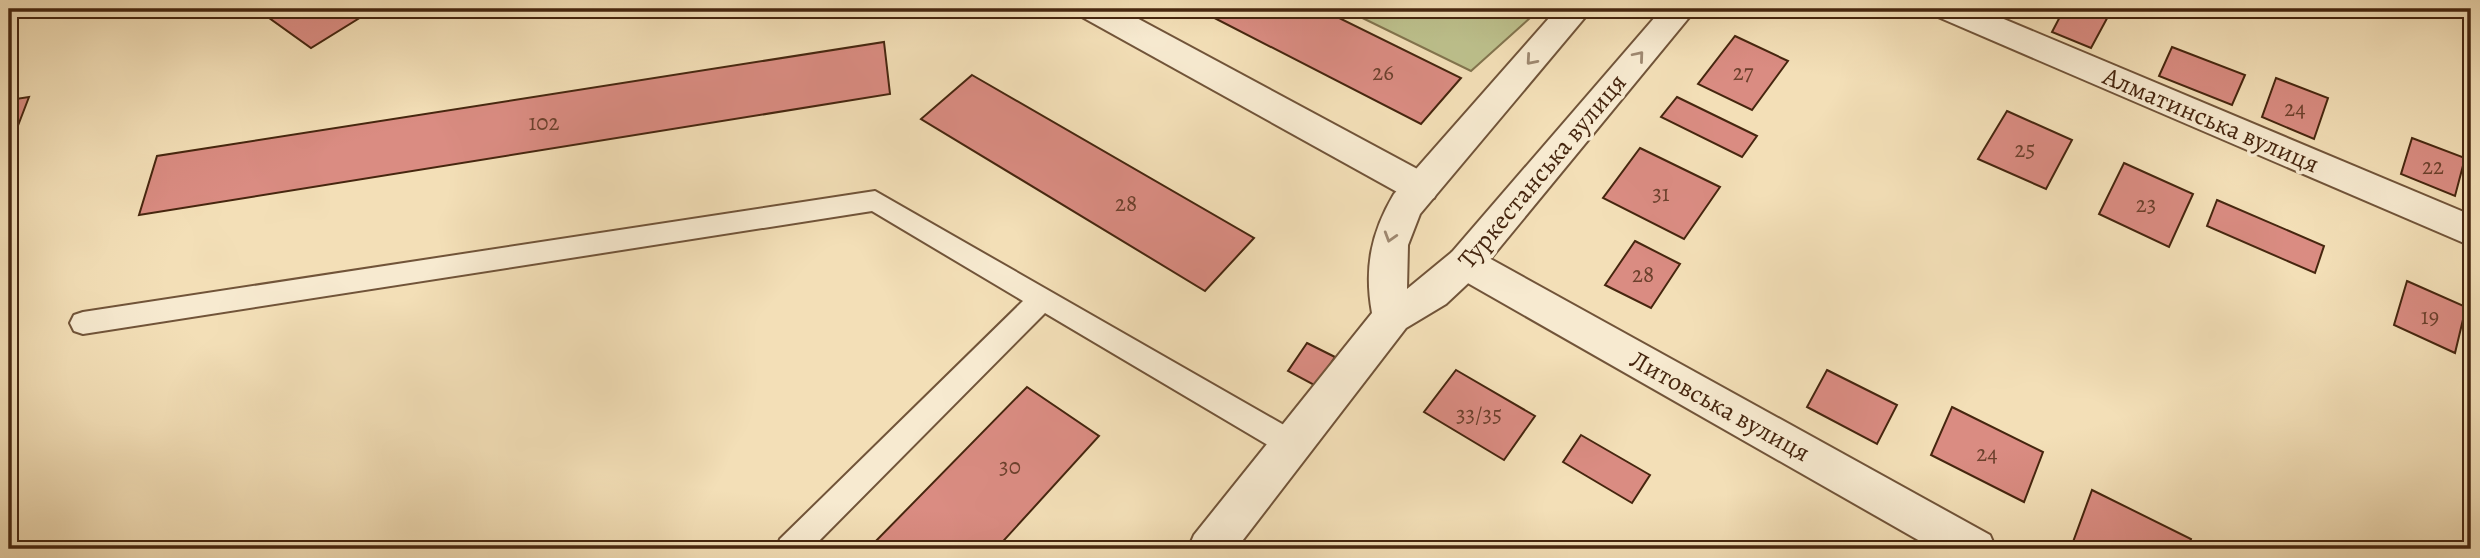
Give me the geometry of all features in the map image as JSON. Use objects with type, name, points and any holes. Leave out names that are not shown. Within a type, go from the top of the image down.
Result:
[{"type":"street","points":[[1094,9],[1421,188]]},
{"type":"street","points":[[1392,317],[1385,272],[1387,246],[1395,222],[1421,188],[1576,9]]},
{"type":"street","name":"Туркестанська вулиця","points":[[1210,549],[1392,317],[1432,293],[1465,263],[1679,9]]},
{"type":"street","name":"Алматинська вулиця","points":[[1950,9],[2471,231]]},
{"type":"street","name":"Литовська вулиця","points":[[1465,263],[1974,549]]},
{"type":"lane","points":[[83,323],[875,201],[1293,444]]},
{"type":"lane","points":[[791,549],[1043,298]]},
{"type":"green space","points":[[1344,9],[1540,9],[1471,71]]},
{"type":"building","points":[[275,9],[374,9],[311,48],[265,15]]},
{"type":"building","points":[[1197,9],[1321,9],[1461,78],[1421,124]]},
{"type":"building","points":[[2064,9],[2111,11],[2091,48],[2052,32]]},
{"type":"building","points":[[1735,36],[1788,61],[1752,110],[1698,84]]},
{"type":"building","points":[[884,42],[890,94],[139,215],[157,156]]},
{"type":"building","points":[[2172,47],[2245,75],[2232,105],[2159,76]]},
{"type":"building","points":[[972,75],[1254,238],[1205,291],[921,119]]},
{"type":"building","points":[[2276,78],[2328,98],[2314,139],[2262,117]]},
{"type":"building","points":[[29,97],[9,149],[9,100]]},
{"type":"building","points":[[1677,97],[1757,136],[1742,157],[1661,117]]},
{"type":"building","points":[[2007,111],[2072,140],[2046,189],[1978,159]]},
{"type":"building","points":[[2412,138],[2465,158],[2455,196],[2401,174]]},
{"type":"building","points":[[1640,148],[1720,187],[1684,239],[1603,198]]},
{"type":"building","points":[[2124,163],[2193,194],[2169,247],[2099,214]]},
{"type":"building","points":[[2217,200],[2324,246],[2315,273],[2207,226]]},
{"type":"building","points":[[1635,241],[1680,264],[1651,308],[1605,285]]},
{"type":"building","points":[[2407,281],[2466,307],[2455,353],[2394,325]]},
{"type":"building","points":[[1307,343],[1335,357],[1316,386],[1288,371]]},
{"type":"building","points":[[1456,370],[1535,416],[1504,460],[1424,412]]},
{"type":"building","points":[[1827,370],[1897,405],[1877,444],[1807,407]]},
{"type":"building","points":[[1027,387],[1099,436],[996,549],[868,549]]},
{"type":"building","points":[[1952,407],[2043,452],[2024,502],[1931,455]]},
{"type":"building","points":[[1581,435],[1650,475],[1632,503],[1563,462]]},
{"type":"building","points":[[2092,490],[2191,539],[2188,549],[2088,549],[2073,542]]}]
